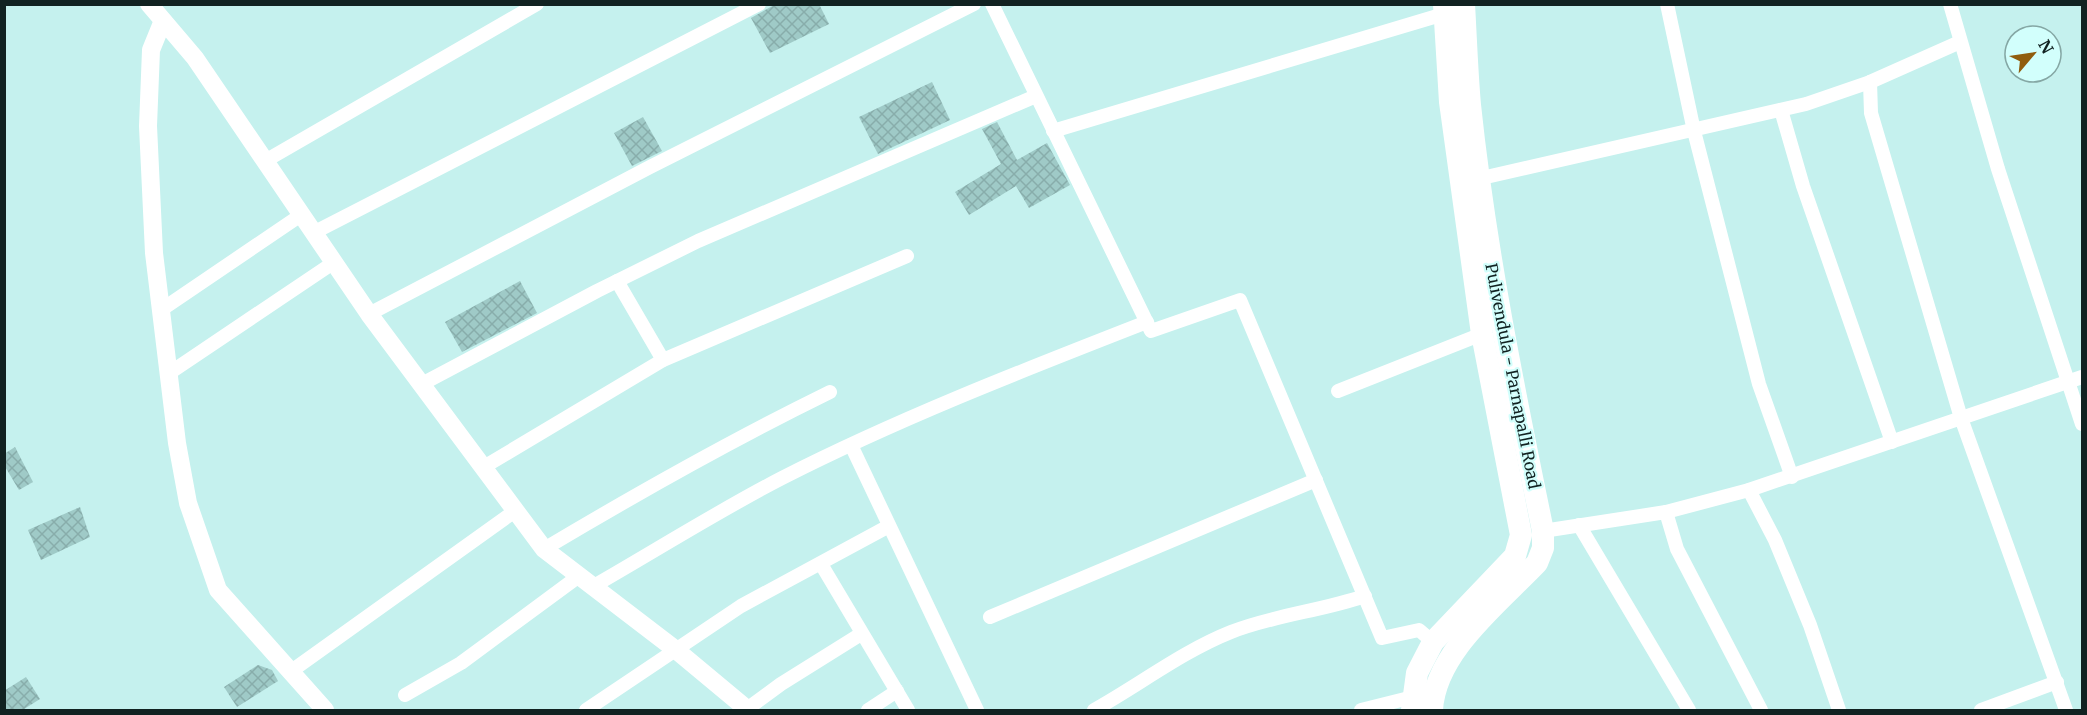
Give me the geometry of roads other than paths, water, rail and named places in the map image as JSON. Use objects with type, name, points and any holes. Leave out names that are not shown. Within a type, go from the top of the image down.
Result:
[{"type":"main road","name":"Pulivendula - Parnapalli Road","points":[[1451,8],[1450,102],[1470,181],[1503,335],[1532,533]]},
{"type":"main road","name":"Pulivendula - Parnapalli Road","points":[[1432,711],[1447,665],[1463,638],[1537,563],[1543,548],[1532,533],[1482,334],[1470,181]]},
{"type":"main road","points":[[1412,704],[1418,673],[1433,642],[1515,556],[1532,533]]},
{"type":"street","points":[[149,4],[162,23],[195,58],[369,314],[544,549],[676,650],[747,710],[781,684],[861,634]]},
{"type":"street","points":[[265,161],[537,4]]},
{"type":"street","points":[[313,233],[759,4]]},
{"type":"street","points":[[369,314],[650,167],[974,4]]},
{"type":"street","points":[[992,4],[1151,331],[1240,300],[1382,638],[1419,630],[1433,642]]},
{"type":"street","points":[[1667,4],[1694,131],[1759,384],[1792,477]]},
{"type":"street","points":[[1950,4],[1998,169],[2076,380],[2082,424]]},
{"type":"street","points":[[1053,131],[1451,8]]},
{"type":"street","points":[[162,23],[151,50],[148,126],[154,253],[168,374],[188,502],[218,590],[326,711]]},
{"type":"street","points":[[1470,181],[1597,150],[1781,111],[1870,82],[1960,42]]},
{"type":"street","points":[[1870,82],[1871,113],[1960,418],[2066,711]]},
{"type":"street","points":[[420,385],[617,281],[767,210],[1036,96]]},
{"type":"street","points":[[1781,111],[1803,186],[1892,442]]},
{"type":"street","points":[[161,310],[301,215]]},
{"type":"street","points":[[482,468],[663,360],[907,256]]},
{"type":"street","points":[[168,374],[333,263]]},
{"type":"street","points":[[617,281],[663,360]]},
{"type":"street","points":[[405,695],[461,663],[585,581],[781,478],[985,385],[1147,322]]},
{"type":"street","points":[[1338,391],[1482,334]]},
{"type":"street","points":[[1532,533],[1666,512],[1749,490],[2076,380]]},
{"type":"street","points":[[544,549],[672,473],[738,437],[830,392]]},
{"type":"street","points":[[851,446],[977,711]]},
{"type":"street","points":[[990,616],[1316,480]]},
{"type":"street","points":[[1749,490],[1775,540],[1810,625],[1839,711]]},
{"type":"street","points":[[290,672],[514,511]]},
{"type":"street","points":[[1666,512],[1677,549],[1761,711]]},
{"type":"street","points":[[1579,525],[1689,711]]},
{"type":"street","points":[[586,711],[741,606],[889,526]]},
{"type":"street","points":[[821,564],[908,711]]},
{"type":"street","points":[[1094,711],[1228,633],[1258,622],[1301,615],[1365,596]]},
{"type":"street","points":[[1981,711],[2057,682]]},
{"type":"street","points":[[868,711],[897,691]]},
{"type":"street","points":[[1361,711],[1412,704]]}]
